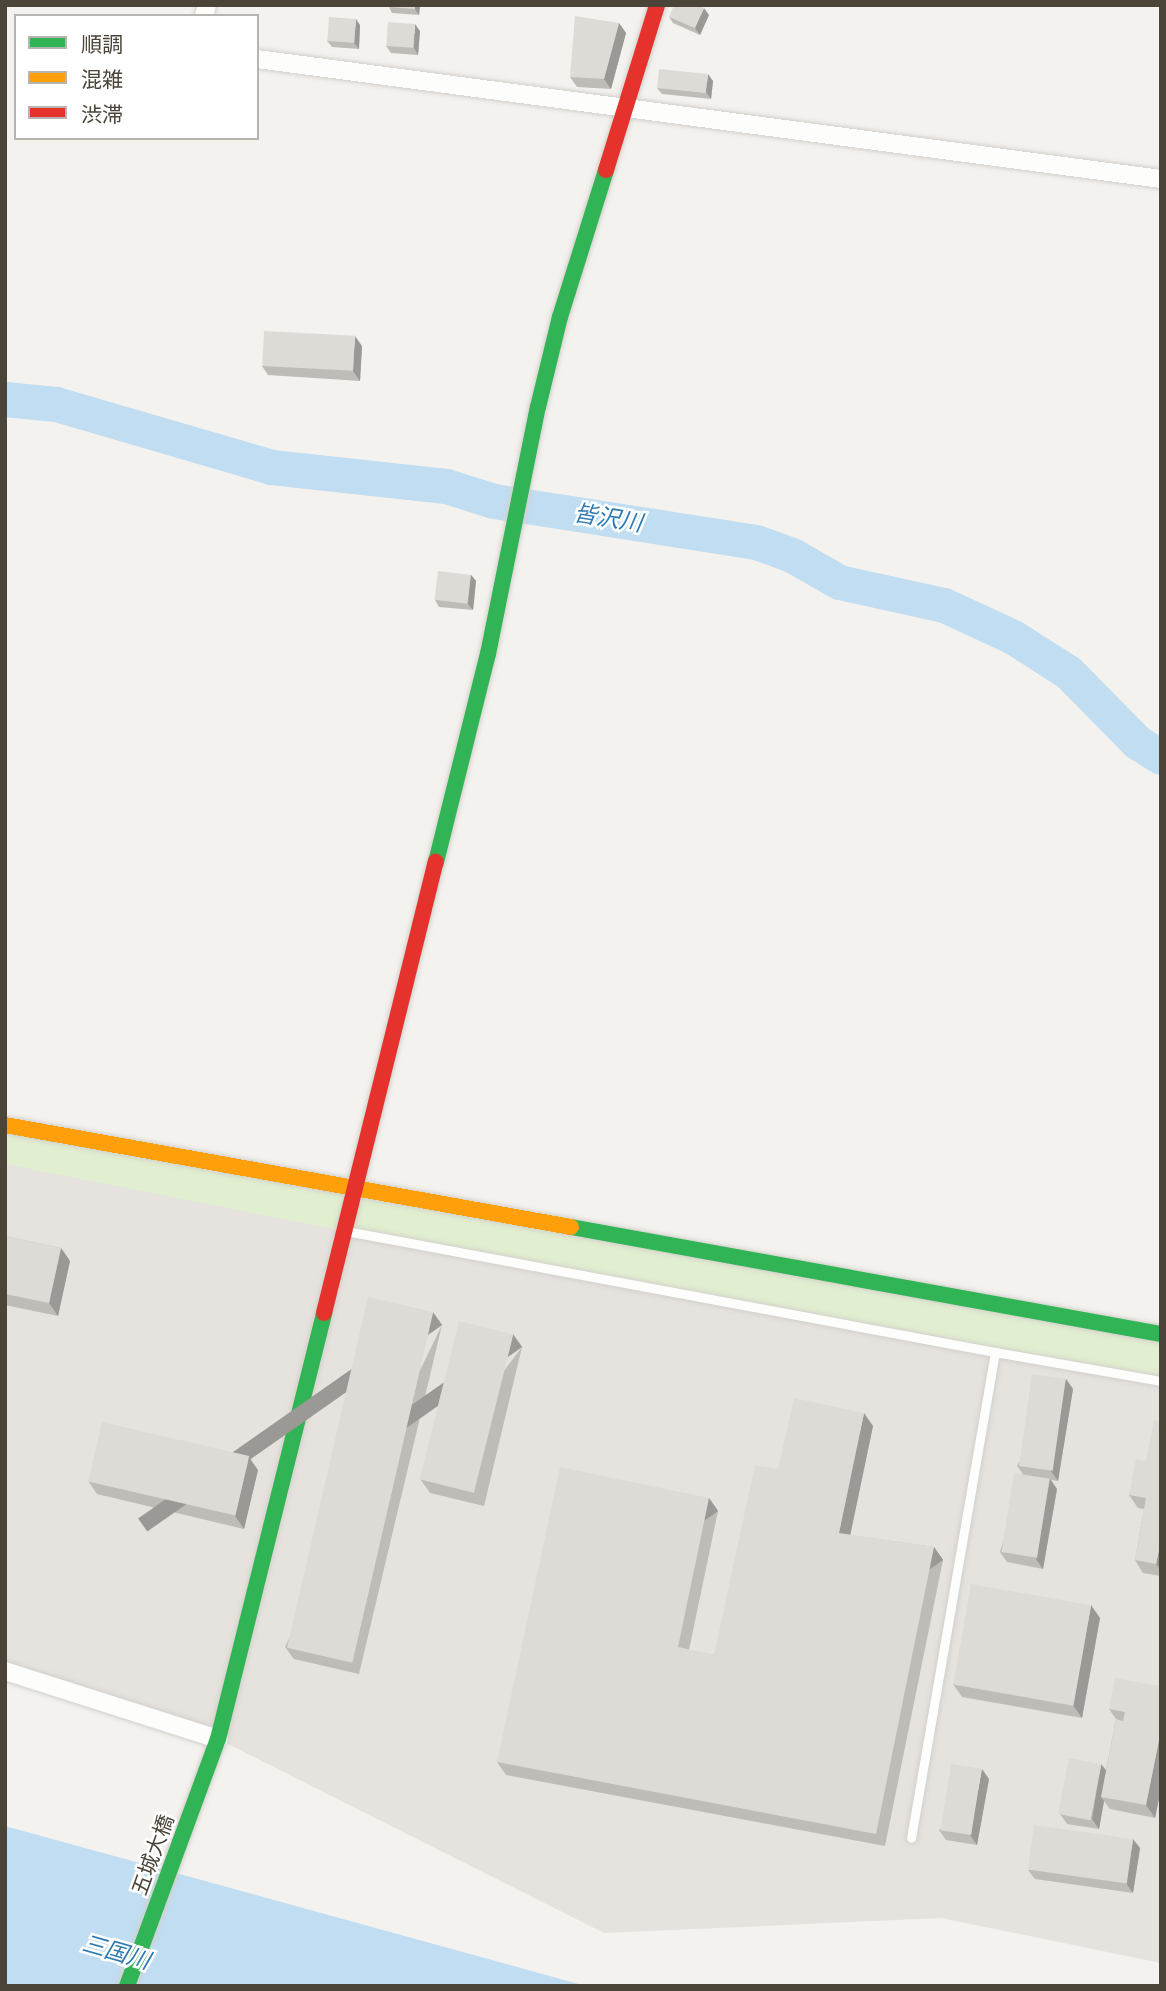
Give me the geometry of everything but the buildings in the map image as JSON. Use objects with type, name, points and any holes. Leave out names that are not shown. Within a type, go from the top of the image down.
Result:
[{"type":"street","name":"五城大橋","points":[[127,1986],[218,1739],[488,654],[538,407],[560,317],[657,5]]},
{"type":"street","points":[[259,60],[626,106],[1161,179]]},
{"type":"street","points":[[5,1125],[1161,1334]]},
{"type":"street","points":[[5,1671],[218,1739]]},
{"type":"lane","points":[[344,1231],[1161,1381]]},
{"type":"lane","points":[[911,1838],[995,1352]]},
{"type":"shaded area","points":[[5,1125],[1161,1334],[1161,1963],[941,1918],[604,1933],[218,1739],[5,1671]]},
{"type":"green space","points":[[5,1125],[1161,1334],[1161,1381],[344,1231],[5,1164]]},
{"type":"water","name":"三国川","points":[[5,1826],[586,1986],[5,1986]]},
{"type":"waterway","name":"皆沢川","points":[[5,399],[56,404],[271,467],[446,486],[494,501],[756,542],[792,555],[839,582],[944,605],[1013,637],[1068,672],[1137,742],[1161,757]]},
{"type":"traffic: fast","points":[[436,862],[488,654],[538,407],[560,317],[606,170]]},
{"type":"traffic: fast","points":[[571,1227],[1161,1334]]},
{"type":"traffic: fast","points":[[127,1986],[218,1739],[324,1313]]},
{"type":"traffic: slow","points":[[5,1125],[571,1227]]},
{"type":"traffic: jam","points":[[606,170],[657,5]]},
{"type":"traffic: jam","points":[[324,1313],[436,862]]}]
